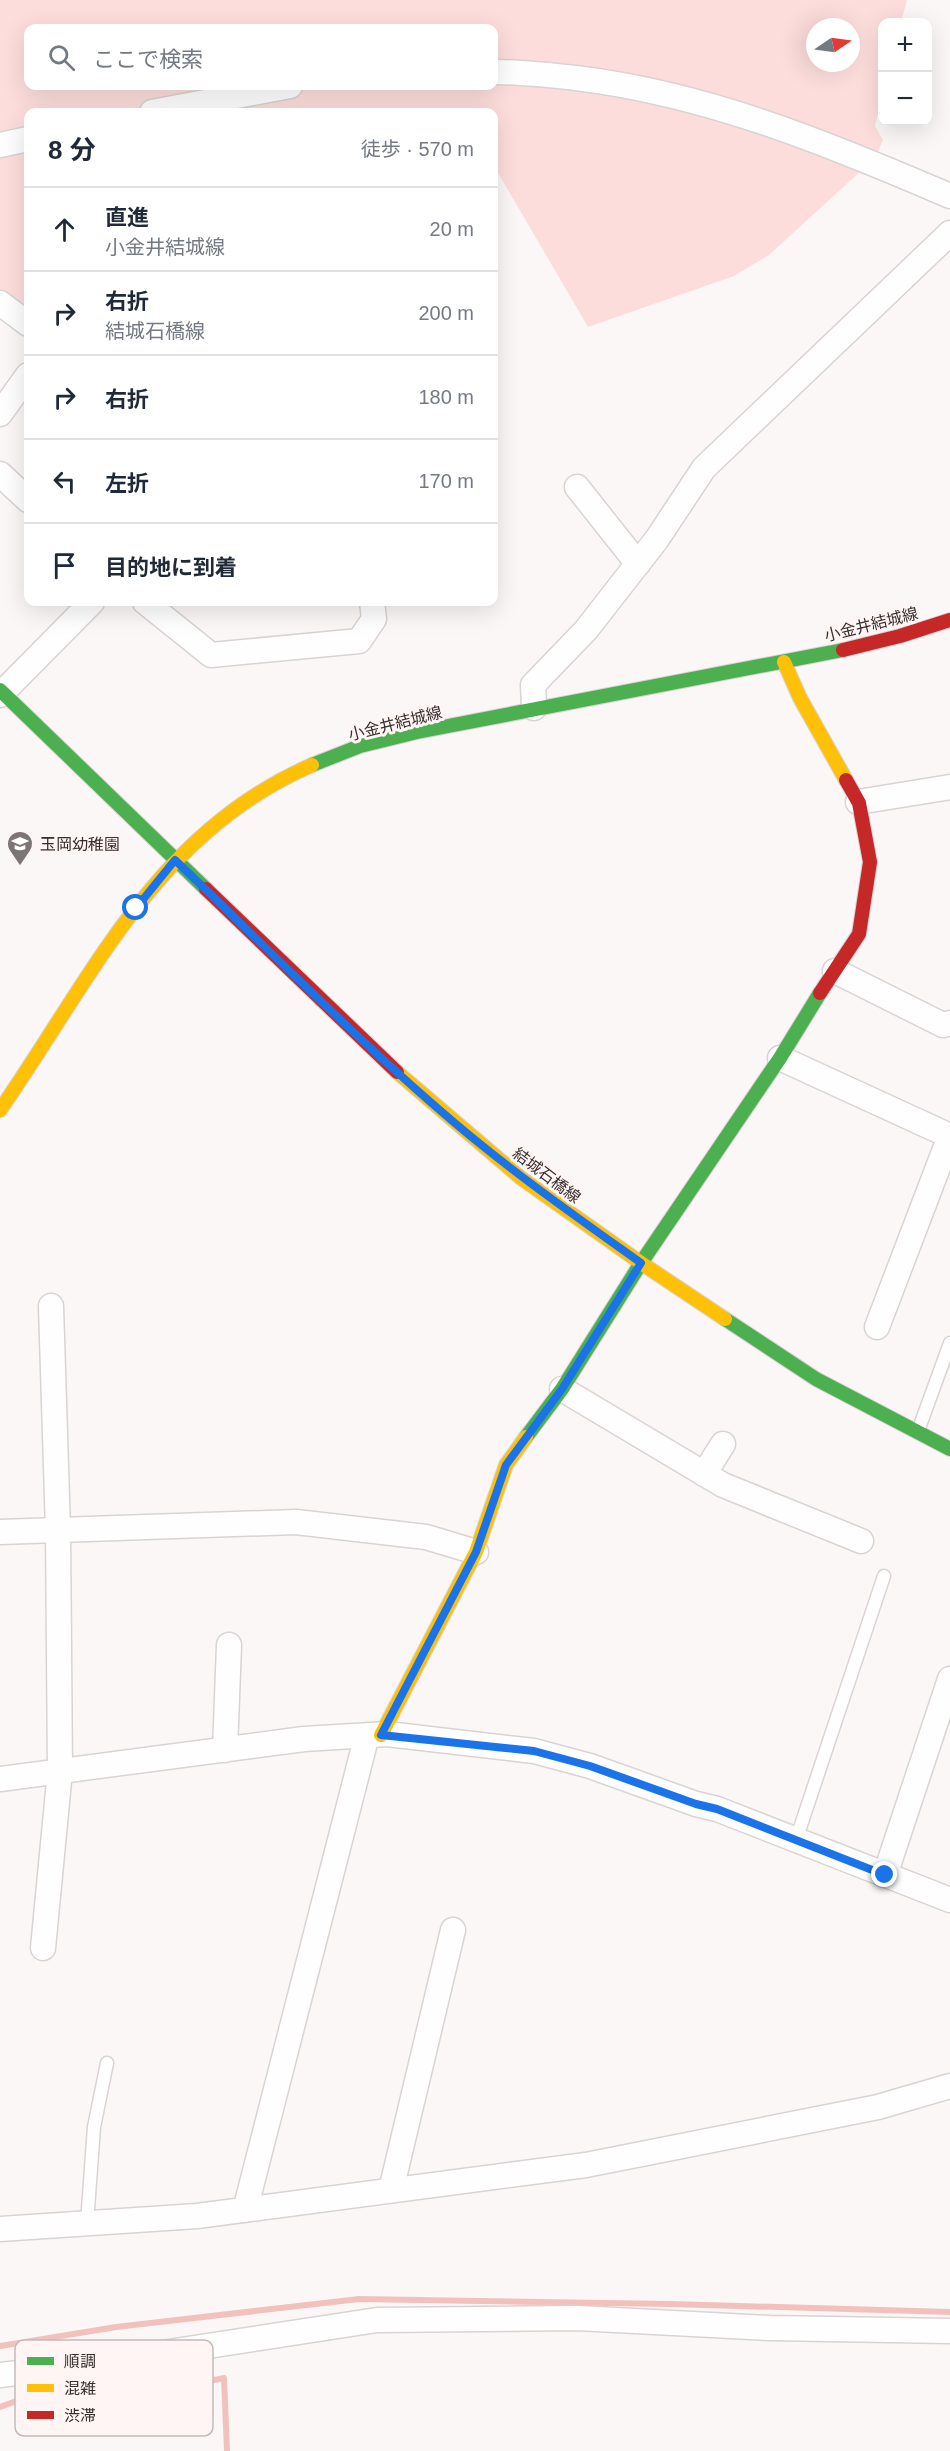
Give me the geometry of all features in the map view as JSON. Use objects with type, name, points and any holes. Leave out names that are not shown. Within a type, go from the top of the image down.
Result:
[{"type":"main road","name":"小金井結城線","points":[[0,1110],[25,1075],[95,963],[175,860],[219,820],[282,779],[324,759],[388,738],[534,708],[784,662],[884,640],[950,620]]},
{"type":"main road","points":[[374,1735],[476,1552],[506,1465],[562,1389],[641,1263],[780,1058],[801,1021],[859,934],[870,862],[858,802],[800,698],[784,662]]},
{"type":"main road","name":"結城石橋線","points":[[1,693],[376,1054],[522,1178],[641,1263],[816,1379],[950,1449]]},
{"type":"street","points":[[498,72],[521,72],[625,84],[742,114],[869,162],[950,196]]},
{"type":"street","points":[[174,108],[269,90]]},
{"type":"street","points":[[0,145],[24,140]]},
{"type":"street","points":[[534,708],[533,685],[586,630],[657,539],[704,468],[950,233]]},
{"type":"street","points":[[0,303],[24,321]]},
{"type":"street","points":[[0,414],[24,381]]},
{"type":"street","points":[[0,474],[24,496]]},
{"type":"street","points":[[577,487],[638,564]]},
{"type":"street","points":[[1,693],[88,606]]},
{"type":"street","points":[[150,606],[211,655],[359,641],[374,619],[372,606]]},
{"type":"street","points":[[858,802],[950,787]]},
{"type":"street","points":[[835,970],[943,1025],[950,1023]]},
{"type":"street","points":[[780,1058],[950,1136],[877,1327]]},
{"type":"street","points":[[43,1948],[60,1771],[58,1530],[51,1306]]},
{"type":"street","points":[[562,1389],[723,1485],[861,1541]]},
{"type":"street","points":[[704,1474],[723,1444]]},
{"type":"street","points":[[0,1532],[296,1522],[426,1537],[476,1552]]},
{"type":"street","points":[[225,1750],[229,1645]]},
{"type":"street","points":[[885,1875],[950,1679]]},
{"type":"street","points":[[0,1779],[304,1739],[374,1735],[545,1754],[590,1766],[696,1804],[717,1809],[950,1900]]},
{"type":"street","points":[[245,2210],[374,1735]]},
{"type":"street","points":[[391,2190],[453,1929]]},
{"type":"street","points":[[0,2229],[197,2216],[586,2165],[878,2107],[950,2086]]},
{"type":"street","points":[[213,2345],[377,2320],[577,2318],[769,2328],[950,2331]]},
{"type":"street","points":[[0,2375],[15,2373]]},
{"type":"lane","points":[[918,1432],[950,1342]]},
{"type":"lane","points":[[796,1840],[884,1576]]},
{"type":"lane","points":[[87,2223],[94,2127],[107,2063]]},
{"type":"shaded area","points":[[0,0],[907,0],[902,18],[878,18],[878,113],[875,126],[883,140],[875,158],[769,255],[734,276],[588,327],[498,173],[498,108],[24,108],[24,307],[0,289]]},
{"type":"waterway","points":[[37,2340],[116,2327],[359,2299],[671,2304],[950,2312]]},
{"type":"waterway","points":[[0,2346],[15,2344]]},
{"type":"waterway","points":[[213,2380],[224,2378],[227,2451]]},
{"type":"waterway","points":[[0,2407],[15,2402]]},
{"type":"traffic: fast","points":[[312,765],[360,746],[417,732],[843,650]]},
{"type":"traffic: fast","points":[[0,690],[206,889]]},
{"type":"traffic: fast","points":[[526,1437],[562,1389],[641,1263],[780,1058],[820,993]]},
{"type":"traffic: fast","points":[[725,1319],[816,1379],[950,1449]]},
{"type":"traffic: slow","points":[[784,662],[800,698],[846,780]]},
{"type":"traffic: slow","points":[[0,1110],[98,961],[169,869],[210,829],[257,794],[312,765]]},
{"type":"traffic: slow","points":[[397,1072],[521,1178],[725,1319]]},
{"type":"traffic: slow","points":[[381,1735],[476,1552],[506,1465],[526,1437]]},
{"type":"traffic: jam","points":[[843,650],[900,636],[950,620]]},
{"type":"traffic: jam","points":[[820,993],[859,934],[870,862],[859,803],[846,780]]},
{"type":"traffic: jam","points":[[206,889],[397,1072]]},
{"type":"place","name":"玉岡幼稚園","points":[[20,867]]},
{"type":"route","points":[[136,908],[175,860],[376,1054],[456,1124],[522,1178],[641,1263],[562,1389],[506,1465],[476,1552],[381,1735],[534,1751],[590,1766],[696,1804],[717,1809],[885,1875]]}]
